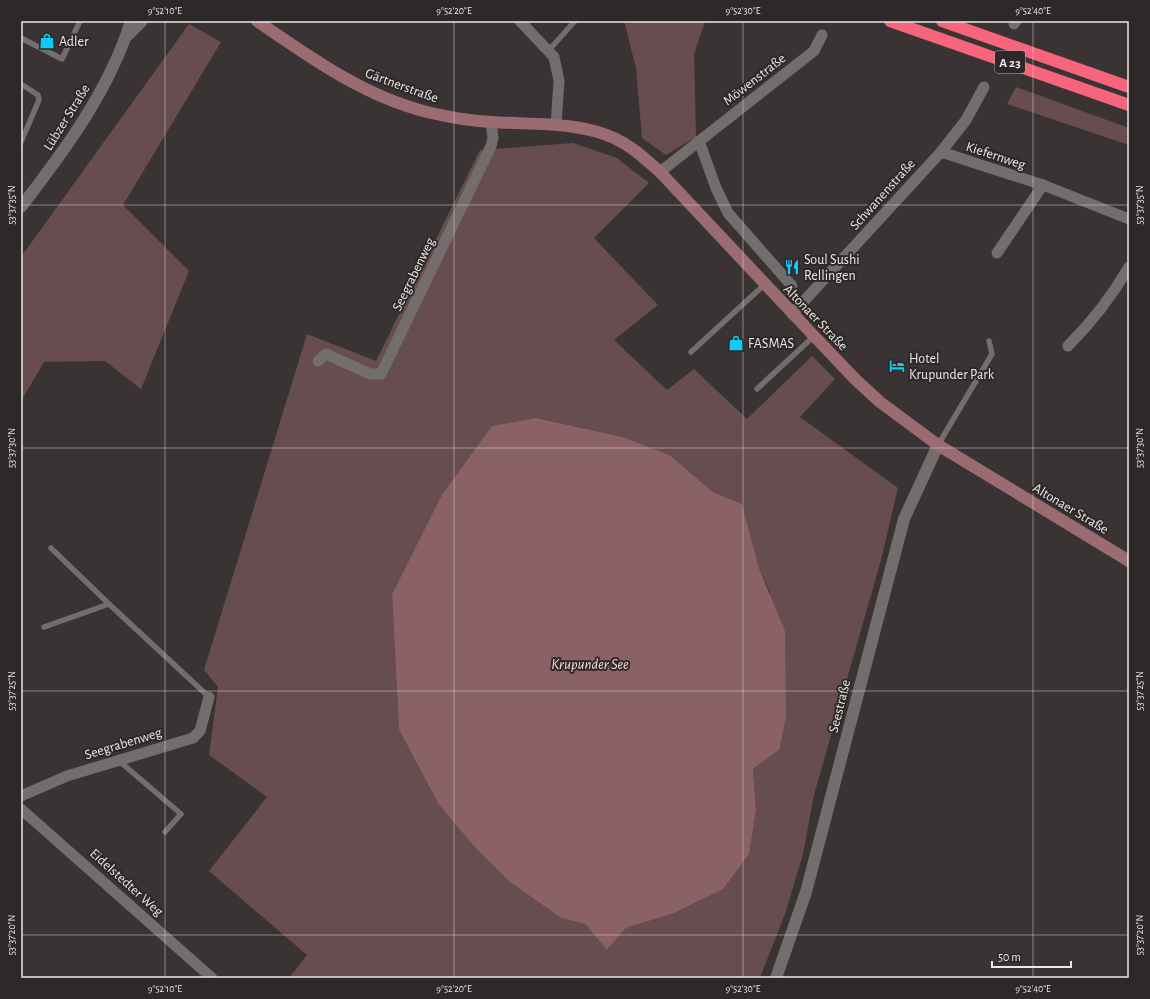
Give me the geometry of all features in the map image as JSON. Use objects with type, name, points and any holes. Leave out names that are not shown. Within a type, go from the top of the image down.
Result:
[{"type":"highway","name":"A 23","points":[[890,21],[1129,105]]},
{"type":"highway","name":"A 23","points":[[942,21],[1129,87]]},
{"type":"main road","name":"Gärtnerstraße","points":[[257,21],[343,78],[375,94],[426,112],[491,122],[556,125]]},
{"type":"main road","name":"Altonaer Straße","points":[[556,125],[578,127],[614,138],[632,147],[660,172],[764,285],[856,380],[880,402],[938,445],[1129,562]]},
{"type":"street","name":"Lübzer Straße","points":[[21,207],[89,114],[126,38],[131,21]]},
{"type":"street","name":"Lübzer Straße","points":[[126,38],[142,21]]},
{"type":"street","points":[[520,21],[554,57],[559,81],[556,125]]},
{"type":"street","name":"Möwenstraße","points":[[660,172],[814,50],[822,35]]},
{"type":"street","name":"Schwanenstraße","points":[[792,314],[940,152],[966,120],[984,87]]},
{"type":"street","name":"Seegrabenweg","points":[[318,361],[326,354],[370,374],[381,374],[491,146],[493,138],[491,122]]},
{"type":"street","points":[[699,141],[716,188],[728,213],[792,286]]},
{"type":"street","name":"Kiefernweg","points":[[940,152],[1043,185],[1129,219]]},
{"type":"street","points":[[997,253],[1043,185]]},
{"type":"street","points":[[1068,346],[1112,296],[1129,267]]},
{"type":"street","name":"Seestraße","points":[[776,978],[806,892],[904,519],[938,445]]},
{"type":"street","name":"Seegrabenweg","points":[[21,796],[67,776],[193,738],[200,731],[209,697]]},
{"type":"street","name":"Eidelstedter Weg","points":[[21,809],[212,978]]},
{"type":"lane","points":[[21,38],[62,59],[80,21]]},
{"type":"lane","points":[[548,50],[575,21]]},
{"type":"lane","points":[[21,84],[38,95],[39,100],[21,142]]},
{"type":"lane","points":[[690,352],[764,285]]},
{"type":"lane","points":[[757,389],[814,336]]},
{"type":"lane","points":[[938,445],[992,354],[989,341]]},
{"type":"lane","points":[[51,548],[108,604],[209,697]]},
{"type":"lane","points":[[44,627],[108,604]]},
{"type":"lane","points":[[118,760],[180,814],[165,832]]},
{"type":"shaded area","points":[[624,21],[705,21],[694,54],[696,137],[666,155],[642,138],[636,68]]},
{"type":"shaded area","points":[[189,24],[221,42],[123,205],[189,271],[141,389],[105,361],[44,362],[21,401],[21,257]]},
{"type":"shaded area","points":[[1016,87],[1129,128],[1129,145],[1007,104]]},
{"type":"shaded area","points":[[573,143],[617,158],[649,183],[594,238],[658,305],[614,340],[667,390],[694,369],[747,419],[812,356],[835,379],[800,417],[898,488],[881,560],[814,795],[803,854],[786,911],[760,978],[289,978],[307,955],[209,871],[267,797],[209,755],[218,687],[204,670],[307,334],[376,361],[480,150]],"holes":[[[538,418],[623,437],[670,455],[713,492],[742,504],[759,568],[770,592],[779,750],[753,769],[756,809],[672,914],[626,928],[607,950],[585,924],[561,918],[510,882],[479,852],[439,805],[399,730],[392,594],[413,553]]]},
{"type":"water","name":"Krupunder See","points":[[537,418],[623,437],[670,455],[713,492],[742,504],[759,568],[785,631],[786,717],[779,750],[753,769],[756,809],[749,854],[723,889],[672,914],[626,928],[607,950],[585,924],[561,918],[510,882],[479,852],[439,805],[399,730],[392,594],[442,495],[492,426]]},
{"type":"place","name":"Adler","points":[[47,41]]},
{"type":"place","name":"Soul Sushi Rellingen","points":[[792,267]]},
{"type":"place","name":"FASMAS","points":[[736,343]]},
{"type":"place","name":"Hotel Krupunder Park","points":[[897,366]]}]
